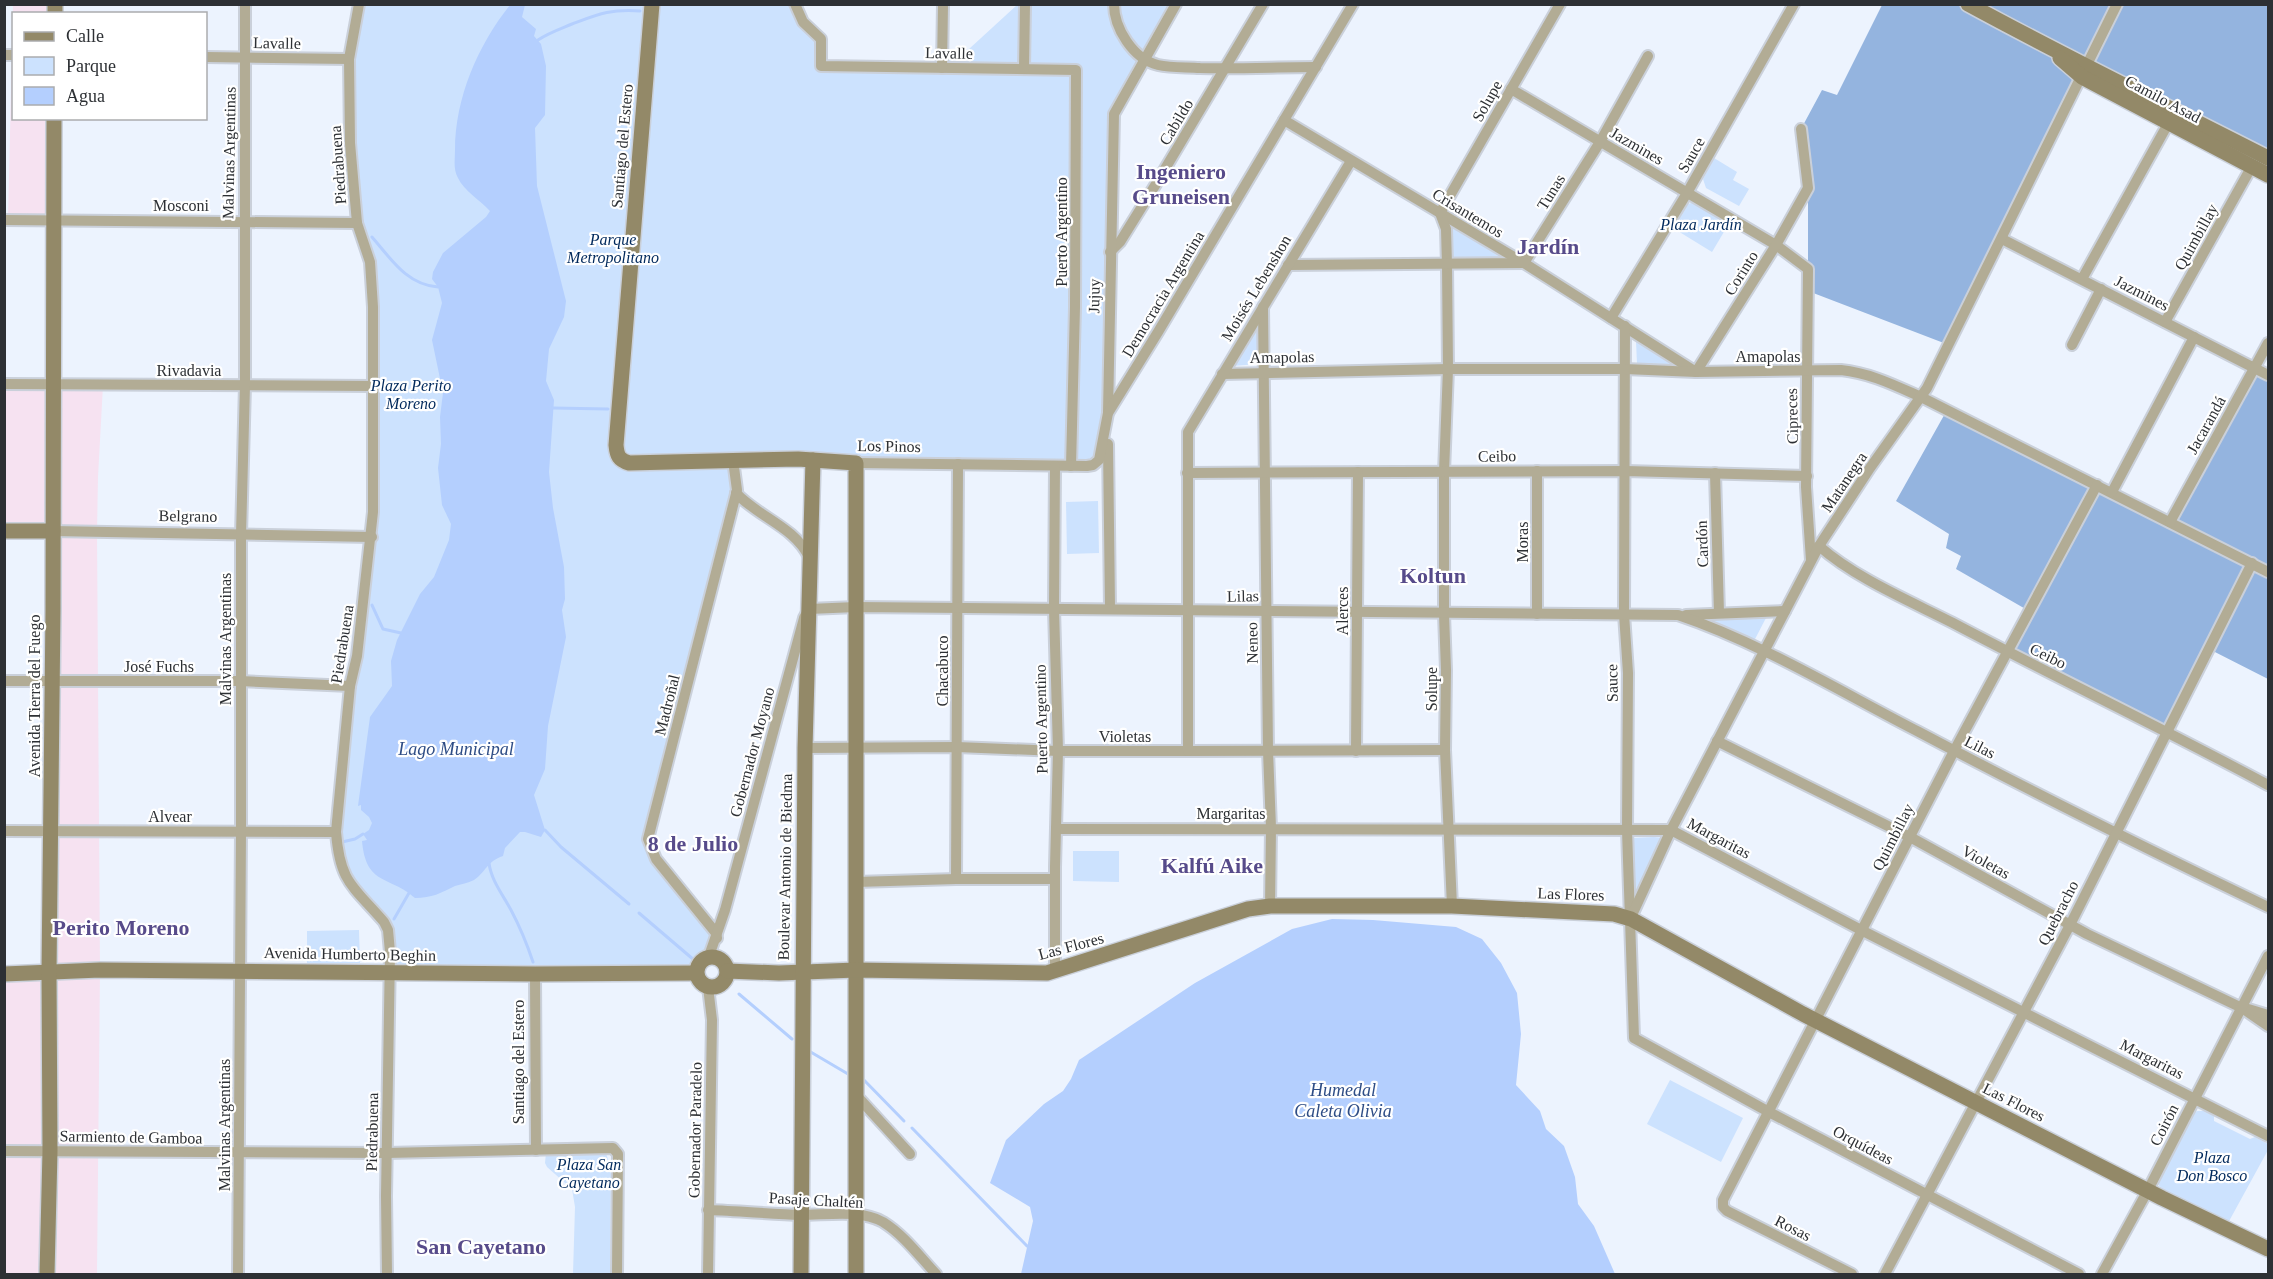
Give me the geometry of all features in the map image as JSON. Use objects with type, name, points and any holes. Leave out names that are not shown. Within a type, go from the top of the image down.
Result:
[{"type":"street","name":"Malvinas Argentinas","points":[[238,1275],[241,535],[245,385],[245,4]]},
{"type":"street","name":"Piedrabuena","points":[[359,4],[349,59],[350,143],[357,223],[370,262],[373,307],[372,537],[357,656],[350,686],[336,832],[338,852],[347,881],[384,922],[388,930],[390,972],[386,1153],[387,1275]]},
{"type":"street","name":"Santiago del Estero","points":[[629,464],[619,459],[616,446],[652,4]]},
{"type":"street","name":"Lavalle","points":[[795,4],[802,22],[821,39],[821,66],[1076,70]]},
{"type":"street","points":[[942,68],[943,4]]},
{"type":"street","points":[[1024,4],[1024,69]]},
{"type":"street","points":[[1114,4],[1114,14],[1122,35],[1152,63],[1165,66],[1225,69],[1316,67]]},
{"type":"street","name":"Jujuy","points":[[1110,609],[1108,413],[1114,114],[1176,4]]},
{"type":"street","name":"Cabildo","points":[[1110,252],[1120,242],[1156,184],[1263,4]]},
{"type":"street","name":"Democracia Argentina","points":[[1108,413],[1353,4]]},
{"type":"street","name":"Solupe","points":[[1452,906],[1445,750],[1444,472],[1448,369],[1447,264],[1446,230],[1440,213],[1560,4]]},
{"type":"street","name":"Sauce","points":[[1611,318],[1687,193],[1794,4]]},
{"type":"street","name":"Camilo Asad","points":[[1968,4],[2046,47],[2169,122],[2268,175]]},
{"type":"street","name":"Matanegra","points":[[1631,920],[1671,830],[1819,546],[1930,382],[2117,4]]},
{"type":"street","name":"Tunas","points":[[1524,263],[1600,142],[1648,56]]},
{"type":"street","name":"Lavalle","points":[[207,57],[349,59]]},
{"type":"street","name":"Puerto Argentino","points":[[1071,466],[1075,296],[1076,70]]},
{"type":"street","name":"Camilo Asad","points":[[2085,71],[2268,158]]},
{"type":"street","name":"Jazmines","points":[[1511,89],[1776,245],[1808,269]]},
{"type":"street","name":"Avenida Tierra del Fuego","points":[[47,1275],[50,1151],[54,120]]},
{"type":"street","name":"Crisantemos","points":[[1284,120],[1524,263],[1696,372]]},
{"type":"street","points":[[2082,279],[2169,122]]},
{"type":"street","name":"Corinto","points":[[1696,372],[1776,245],[1808,188],[1801,129]]},
{"type":"street","name":"Moisés Lebenshon","points":[[1187,473],[1188,432],[1351,160]]},
{"type":"street","name":"Quimbillay","points":[[2165,322],[2252,166]]},
{"type":"street","name":"Mosconi","points":[[4,220],[244,220],[357,223]]},
{"type":"street","name":"Jazmines","points":[[2002,239],[2268,375]]},
{"type":"street","points":[[1288,265],[1524,263]]},
{"type":"street","name":"Cipreces","points":[[1808,269],[1807,476],[1811,561]]},
{"type":"street","points":[[2072,345],[2101,289]]},
{"type":"street","name":"Neneo","points":[[1263,307],[1268,751],[1271,828],[1270,906]]},
{"type":"street","name":"Sauce","points":[[1625,326],[1624,614],[1628,673],[1627,830],[1634,1038]]},
{"type":"street","points":[[2112,492],[2194,337]]},
{"type":"street","name":"Jacarandá","points":[[2170,522],[2268,343]]},
{"type":"street","name":"Amapolas","points":[[1222,374],[1448,369],[1860,372],[1921,397],[2268,572]]},
{"type":"street","name":"Rivadavia","points":[[4,384],[373,386]]},
{"type":"street","name":"Los Pinos","points":[[629,464],[733,459],[856,463],[1093,465],[1099,460],[1108,413]]},
{"type":"street","name":"Madroñal","points":[[717,938],[716,933],[656,859],[648,839],[736,493],[733,459]]},
{"type":"street","name":"Boulevar Antonio de Biedma","points":[[801,1275],[805,748],[813,460]]},
{"type":"street","points":[[856,463],[856,1275]]},
{"type":"street","name":"Chacabuco","points":[[956,879],[958,464]]},
{"type":"street","name":"Puerto Argentino","points":[[1055,466],[1054,609],[1058,751],[1054,879],[1055,972]]},
{"type":"street","name":"Moras","points":[[1537,471],[1537,614]]},
{"type":"street","name":"Ceibo","points":[[1187,473],[1626,471],[1807,476]]},
{"type":"street","name":"Alerces","points":[[1356,751],[1358,472]]},
{"type":"street","points":[[1187,473],[1188,751]]},
{"type":"street","name":"Cardón","points":[[1715,473],[1719,613]]},
{"type":"street","name":"Quimbillay","points":[[1723,1206],[1723,1200],[1954,751],[2097,485]]},
{"type":"street","points":[[736,493],[745,502],[799,540],[810,560]]},
{"type":"street","name":"Belgrano","points":[[4,531],[372,537]]},
{"type":"street","name":"Ceibo","points":[[1819,546],[1847,567],[2008,652],[2169,731],[2268,785]]},
{"type":"street","name":"Quebracho","points":[[1886,1275],[2070,925],[2252,563]]},
{"type":"street","name":"Lilas","points":[[809,609],[856,607],[1678,615],[1785,611]]},
{"type":"street","name":"Gobernador Moyano","points":[[717,938],[804,618],[809,609]]},
{"type":"street","name":"Lilas","points":[[1678,615],[1763,651],[2116,834],[2268,907]]},
{"type":"street","name":"José Fuchs","points":[[4,681],[240,681],[350,686]]},
{"type":"street","name":"Violetas","points":[[1717,741],[1910,837],[2070,925],[2242,1008],[2268,1026]]},
{"type":"street","name":"Violetas","points":[[805,748],[957,747],[1058,751],[1445,750]]},
{"type":"street","name":"Margaritas","points":[[1056,829],[1671,830],[1863,931],[2268,1136]]},
{"type":"street","name":"Alvear","points":[[4,831],[336,832]]},
{"type":"street","points":[[856,882],[1054,879]]},
{"type":"street","name":"Las Flores","points":[[802,972],[856,970],[1038,974],[1055,972],[1248,909],[1270,906],[1452,906],[1614,914],[1631,920],[1816,1021],[2268,1249]]},
{"type":"street","points":[[709,956],[722,960],[727,971],[719,986],[708,987],[700,981],[696,972],[698,964],[709,956],[717,938]]},
{"type":"street","name":"Coirón","points":[[2102,1275],[2268,956]]},
{"type":"street","name":"Avenida Humberto Beghin","points":[[4,974],[100,969],[535,974],[696,972]]},
{"type":"street","points":[[727,971],[802,972]]},
{"type":"street","name":"Santiago del Estero","points":[[535,974],[536,1150]]},
{"type":"street","name":"Gobernador Paradelo","points":[[708,987],[712,1020],[708,1275]]},
{"type":"street","name":"Violetas","points":[[2242,1008],[2251,1008],[2268,1015]]},
{"type":"street","name":"Orquídeas","points":[[1634,1038],[1769,1112],[2079,1275]]},
{"type":"street","points":[[856,1095],[910,1154]]},
{"type":"street","name":"Sarmiento de Gamboa","points":[[4,1151],[386,1153],[614,1148],[617,1151],[617,1275]]},
{"type":"street","name":"Rosas","points":[[1723,1206],[1727,1211],[1852,1275]]},
{"type":"street","name":"Pasaje Chaltén","points":[[708,1210],[801,1215],[857,1215],[871,1218],[889,1227],[936,1275]]},
{"type":"shaded area","points":[[13,5],[55,5],[55,12],[13,12]]},
{"type":"shaded area","points":[[1882,5],[2268,5],[2268,158],[2088,66],[1949,345],[1808,291],[1808,188],[1801,129],[1822,90],[1837,95]]},
{"type":"shaded area","points":[[12,48],[12,120],[54,120],[54,220],[8,220]]},
{"type":"shaded area","points":[[2255,368],[2268,375],[2268,679],[2209,649],[2168,731],[2008,652],[2029,611],[1956,569],[1961,556],[1946,548],[1949,534],[1896,501],[1947,410],[2170,522]]},
{"type":"shaded area","points":[[5,384],[103,385],[97,532],[100,970],[97,1274],[5,1274],[5,974],[48,972],[53,532],[5,531]]},
{"type":"green space","name":"Parque Metropolitano","points":[[359,5],[795,5],[821,39],[822,66],[942,68],[942,51],[969,49],[1017,5],[1176,5],[1114,114],[1108,413],[1093,465],[733,460],[737,490],[651,849],[716,933],[705,958],[697,968],[390,972],[388,930],[347,881],[336,832],[372,537],[370,262],[357,223],[349,59]]},
{"type":"green space","name":"Plaza Jardín","points":[[1714,158],[1737,172],[1733,180],[1749,189],[1739,206],[1706,188],[1703,179]]},
{"type":"green space","name":"Plaza Jardín","points":[[1697,201],[1731,220],[1712,252],[1673,228],[1688,204]]},
{"type":"green space","points":[[1448,223],[1507,259],[1453,262],[1452,234]]},
{"type":"green space","points":[[1258,323],[1259,364],[1232,366]]},
{"type":"green space","points":[[1636,341],[1673,365],[1637,364]]},
{"type":"green space","points":[[1098,501],[1099,553],[1067,554],[1066,502]]},
{"type":"green space","points":[[1767,616],[1754,641],[1701,619]]},
{"type":"green space","points":[[1631,838],[1665,838],[1634,907]]},
{"type":"green space","points":[[1073,851],[1119,851],[1119,882],[1073,881]]},
{"type":"green space","points":[[359,930],[360,963],[307,964],[307,931]]},
{"type":"green space","points":[[1670,1080],[1743,1118],[1721,1162],[1647,1124]]},
{"type":"green space","name":"Plaza Don Bosco","points":[[2205,1111],[2214,1116],[2214,1121],[2250,1139],[2255,1137],[2268,1144],[2268,1150],[2228,1223],[2159,1186],[2158,1181],[2193,1112]]},
{"type":"green space","name":"Plaza San Cayetano","points":[[601,1151],[606,1153],[611,1169],[610,1274],[573,1274],[575,1207],[572,1189],[547,1167],[546,1153]]},
{"type":"water","name":"Lago Municipal","points":[[510,5],[525,5],[522,17],[536,29],[534,36],[541,44],[546,66],[545,115],[535,128],[537,186],[566,301],[564,317],[549,349],[546,381],[554,400],[549,472],[564,567],[565,599],[562,610],[566,637],[548,726],[545,769],[534,795],[545,830],[541,837],[520,832],[505,848],[503,856],[493,861],[474,880],[436,895],[415,898],[380,878],[368,866],[362,841],[367,840],[363,834],[369,830],[372,823],[361,810],[361,805],[358,806],[370,717],[392,686],[391,661],[397,640],[420,594],[434,577],[449,540],[451,524],[442,505],[438,468],[443,393],[432,340],[442,303],[438,287],[432,279],[433,272],[443,253],[486,217],[490,211],[464,187],[456,175],[456,130],[470,73],[488,37]]},
{"type":"water","name":"Humedal Caleta Olivia","points":[[1332,919],[1456,927],[1482,939],[1501,963],[1517,993],[1521,1034],[1516,1085],[1540,1111],[1546,1129],[1564,1146],[1575,1177],[1578,1204],[1594,1226],[1615,1274],[1021,1274],[1033,1221],[1030,1207],[990,1183],[1006,1140],[1044,1104],[1063,1091],[1079,1060],[1195,983],[1292,929]]},
{"type":"waterway","points":[[538,40],[559,29],[597,15],[640,11]]},
{"type":"waterway","points":[[372,237],[400,270],[417,281],[438,287]]},
{"type":"waterway","points":[[553,408],[608,409]]},
{"type":"waterway","points":[[372,605],[383,629],[401,633]]},
{"type":"waterway","points":[[545,830],[561,847],[629,904]]},
{"type":"waterway","points":[[342,842],[355,839],[363,834]]},
{"type":"waterway","points":[[489,863],[495,881],[511,910],[533,962]]},
{"type":"waterway","points":[[394,919],[409,893]]},
{"type":"waterway","points":[[639,913],[694,960]]},
{"type":"waterway","points":[[739,994],[792,1039]]},
{"type":"waterway","points":[[809,1051],[848,1074]]},
{"type":"waterway","points":[[862,1078],[904,1121]]},
{"type":"waterway","points":[[912,1128],[1027,1246]]},
{"type":"district","name":"Ingeniero Gruneisen","points":[[1181,184]]},
{"type":"district","name":"Jardín","points":[[1548,246]]},
{"type":"district","name":"Koltun","points":[[1433,575]]},
{"type":"district","name":"8 de Julio","points":[[693,843]]},
{"type":"district","name":"Kalfú Aike","points":[[1212,865]]},
{"type":"district","name":"Perito Moreno","points":[[121,927]]},
{"type":"district","name":"San Cayetano","points":[[481,1246]]},
{"type":"park label","name":"Plaza Perito Moreno","points":[[411,394]]}]
